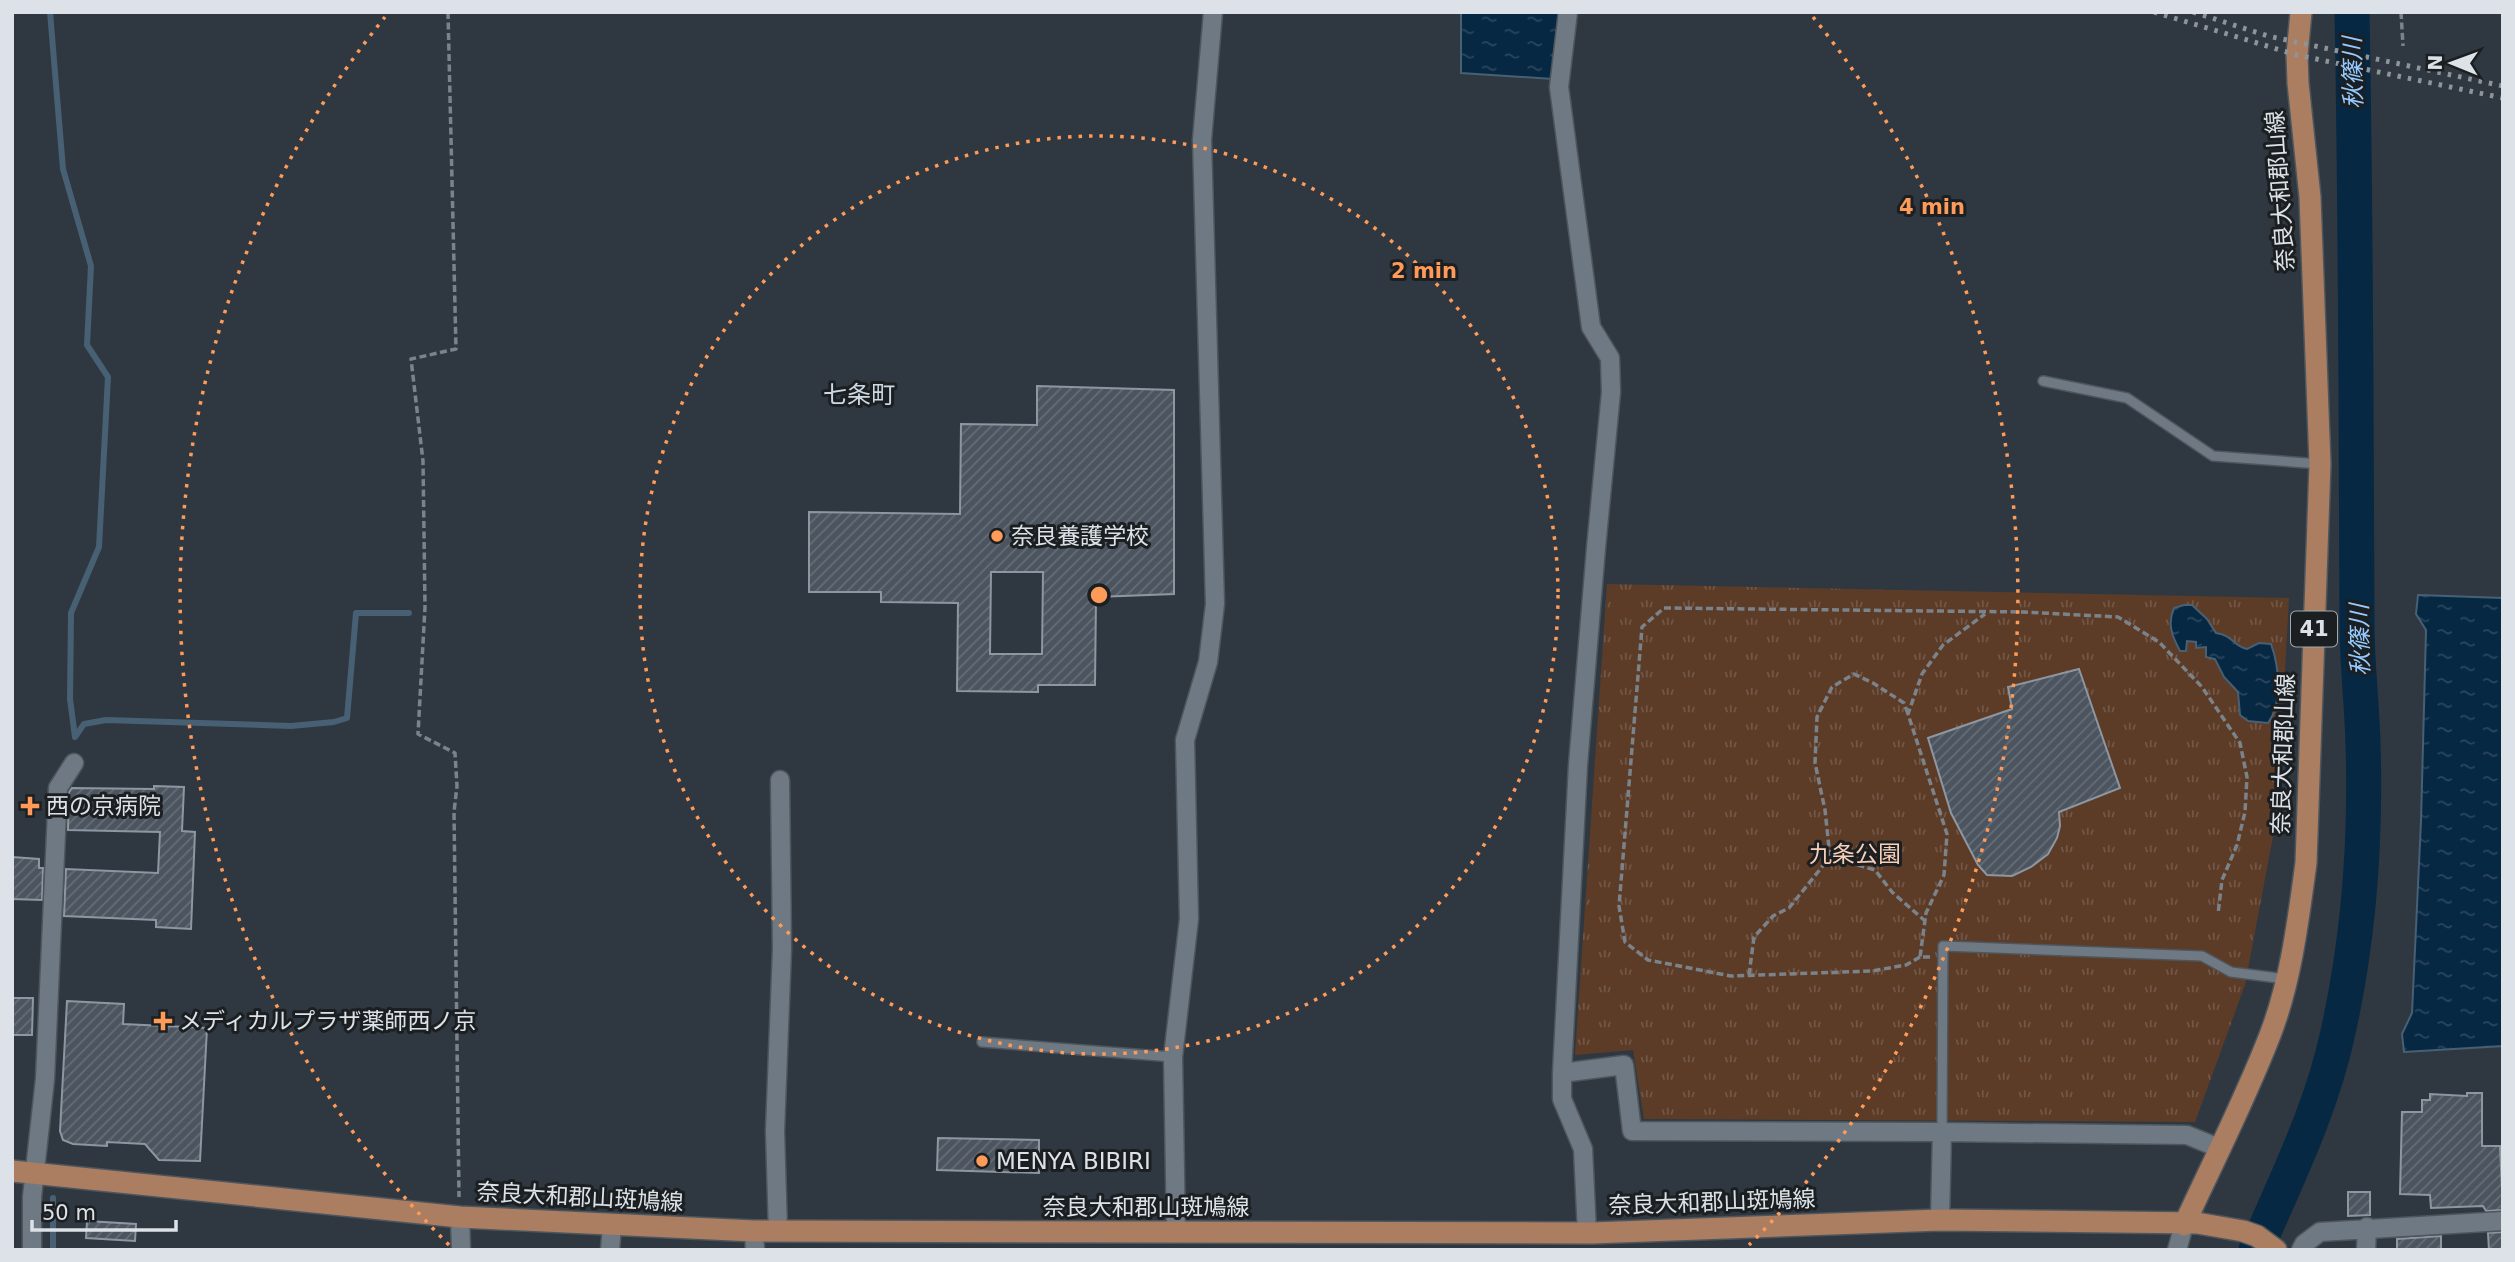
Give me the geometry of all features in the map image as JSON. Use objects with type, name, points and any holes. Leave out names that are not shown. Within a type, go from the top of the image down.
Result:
[{"type":"main road","name":"奈良大和郡山線","points":[[2191,1224],[2219,1148],[2270,1034],[2286,979],[2306,863],[2320,464],[2310,197],[2298,83],[2301,12]]},
{"type":"main road","name":"奈良大和郡山斑鳩線","points":[[12,1171],[460,1217],[612,1226],[754,1241],[778,1232],[1176,1233],[1591,1239],[1940,1220],[2191,1224],[2244,1231],[2257,1236],[2276,1250]]},
{"type":"street","points":[[1176,1233],[1173,1057],[1189,919],[1185,740],[1208,662],[1215,604],[1202,140],[1213,12]]},
{"type":"street","points":[[1568,12],[1559,87],[1591,327],[1610,358],[1611,392],[1578,765],[1562,1073],[1562,1099],[1583,1149],[1591,1239]]},
{"type":"street","points":[[32,1250],[32,1197],[45,1079],[58,788],[74,763]]},
{"type":"street","points":[[778,1232],[775,1131],[782,949],[780,780]]},
{"type":"street","points":[[1562,1073],[1623,1065],[1632,1131],[2187,1135],[2219,1148]]},
{"type":"street","points":[[1940,1220],[1942,1132]]},
{"type":"street","points":[[460,1217],[461,1250]]},
{"type":"street","points":[[2301,1250],[2304,1244],[2320,1232],[2367,1227],[2503,1221]]},
{"type":"street","points":[[2177,1250],[2191,1224]]},
{"type":"street","points":[[610,1250],[612,1226]]},
{"type":"street","points":[[2366,1250],[2367,1227]]},
{"type":"lane","points":[[2043,381],[2127,398],[2213,456],[2320,464]]},
{"type":"lane","points":[[1942,1132],[1943,946],[2202,956],[2231,972],[2286,979]]},
{"type":"lane","points":[[982,1042],[1173,1057]]},
{"type":"path","points":[[449,12],[456,349],[411,359],[423,474],[425,607],[418,734],[455,754],[457,786],[454,812],[456,1124],[460,1217]]},
{"type":"path","points":[[2401,12],[2403,46]]},
{"type":"path","points":[[1943,957],[1920,957],[1906,965],[1872,971],[1731,976],[1648,960],[1625,942],[1619,906],[1642,627],[1664,608],[1986,612],[2118,617],[2160,642],[2202,687],[2240,743],[2247,777],[2245,812],[2237,845],[2222,880],[2218,914]]},
{"type":"path","points":[[1908,714],[1922,674],[1943,645],[1986,612]]},
{"type":"path","points":[[1749,975],[1754,937],[1773,916],[1789,908],[1830,857],[1825,810],[1815,763],[1817,717],[1832,688],[1854,674],[1904,703],[1947,834],[1944,875],[1924,920],[1920,957]]},
{"type":"path","points":[[1830,857],[1875,870],[1892,892],[1924,920]]},
{"type":"green space","name":"九条公園","points":[[1607,584],[2289,598],[2277,815],[2245,985],[2195,1122],[1644,1119],[1633,1050],[1575,1055]]},
{"type":"water","points":[[1461,12],[1559,12],[1553,79],[1461,73]]},
{"type":"water","points":[[2418,595],[2503,598],[2503,1046],[2404,1052],[2402,1034],[2412,1013],[2421,821],[2426,630],[2416,614]]},
{"type":"water","points":[[2192,605],[2207,619],[2216,633],[2226,636],[2242,648],[2247,649],[2259,643],[2271,644],[2276,663],[2278,695],[2268,723],[2248,721],[2240,715],[2238,692],[2224,677],[2215,659],[2206,657],[2206,647],[2196,648],[2196,642],[2187,641],[2186,651],[2180,651],[2173,635],[2171,619],[2174,608]]},
{"type":"building","points":[[1037,386],[1174,390],[1174,594],[1096,597],[1095,685],[1038,685],[1038,692],[957,691],[958,603],[881,602],[881,592],[809,592],[809,512],[960,514],[961,424],[1037,425]],"holes":[[[991,572],[1043,572],[1042,654],[990,654]]]},
{"type":"building","points":[[2079,669],[2120,788],[2059,812],[2057,838],[2048,854],[2031,867],[2012,876],[1987,875],[1978,865],[1951,813],[1928,738],[2012,709],[2008,687]]},
{"type":"building","points":[[154,786],[184,787],[182,831],[195,832],[191,929],[156,927],[156,920],[64,916],[66,869],[158,873],[160,832],[68,830],[69,792],[72,788],[154,789]]},
{"type":"building","points":[[12,857],[39,859],[39,868],[43,868],[42,900],[12,899]]},
{"type":"building","points":[[12,998],[33,998],[32,1035],[12,1035]]},
{"type":"building","points":[[67,1001],[124,1004],[123,1024],[207,1028],[200,1161],[159,1160],[145,1144],[107,1142],[107,1146],[73,1144],[63,1140],[60,1131]]},
{"type":"building","points":[[2467,1093],[2482,1093],[2482,1146],[2500,1146],[2503,1210],[2486,1211],[2483,1206],[2431,1208],[2430,1195],[2400,1194],[2402,1112],[2422,1112],[2422,1100],[2430,1100],[2430,1094],[2467,1096]]},
{"type":"building","points":[[938,1138],[1039,1140],[1039,1173],[937,1170]]},
{"type":"building","points":[[2348,1192],[2370,1192],[2370,1215],[2348,1216]]},
{"type":"building","points":[[87,1221],[136,1224],[135,1241],[86,1238]]},
{"type":"building","points":[[2503,1232],[2503,1250],[2489,1250],[2488,1233]]},
{"type":"building","points":[[2441,1236],[2441,1250],[2397,1250],[2397,1239]]},
{"type":"waterway","points":[[50,12],[63,169],[91,266],[87,345],[108,377],[99,547],[71,613],[70,699],[75,737]]},
{"type":"waterway","name":"秋篠川","points":[[2256,1250],[2303,1142],[2323,1088],[2345,997],[2360,889],[2364,780],[2357,639],[2352,12]]},
{"type":"waterway","points":[[75,737],[84,724],[106,720],[291,726],[334,722],[347,718],[356,613],[409,613]]},
{"type":"waterway","points":[[53,1198],[53,1250]]},
{"type":"railway","points":[[2154,12],[2297,55],[2503,98]]},
{"type":"railway","points":[[2193,12],[2268,36],[2503,86]]},
{"type":"place","name":"奈良養護学校","points":[[997,536]]},
{"type":"place","name":"西の京病院","points":[[30,806]]},
{"type":"place","name":"メディカルプラザ薬師西ノ京","points":[[163,1021]]},
{"type":"place","name":"MENYA BIBIRI","points":[[982,1161]]},
{"type":"district","name":"七条町","points":[[859,395]]}]
